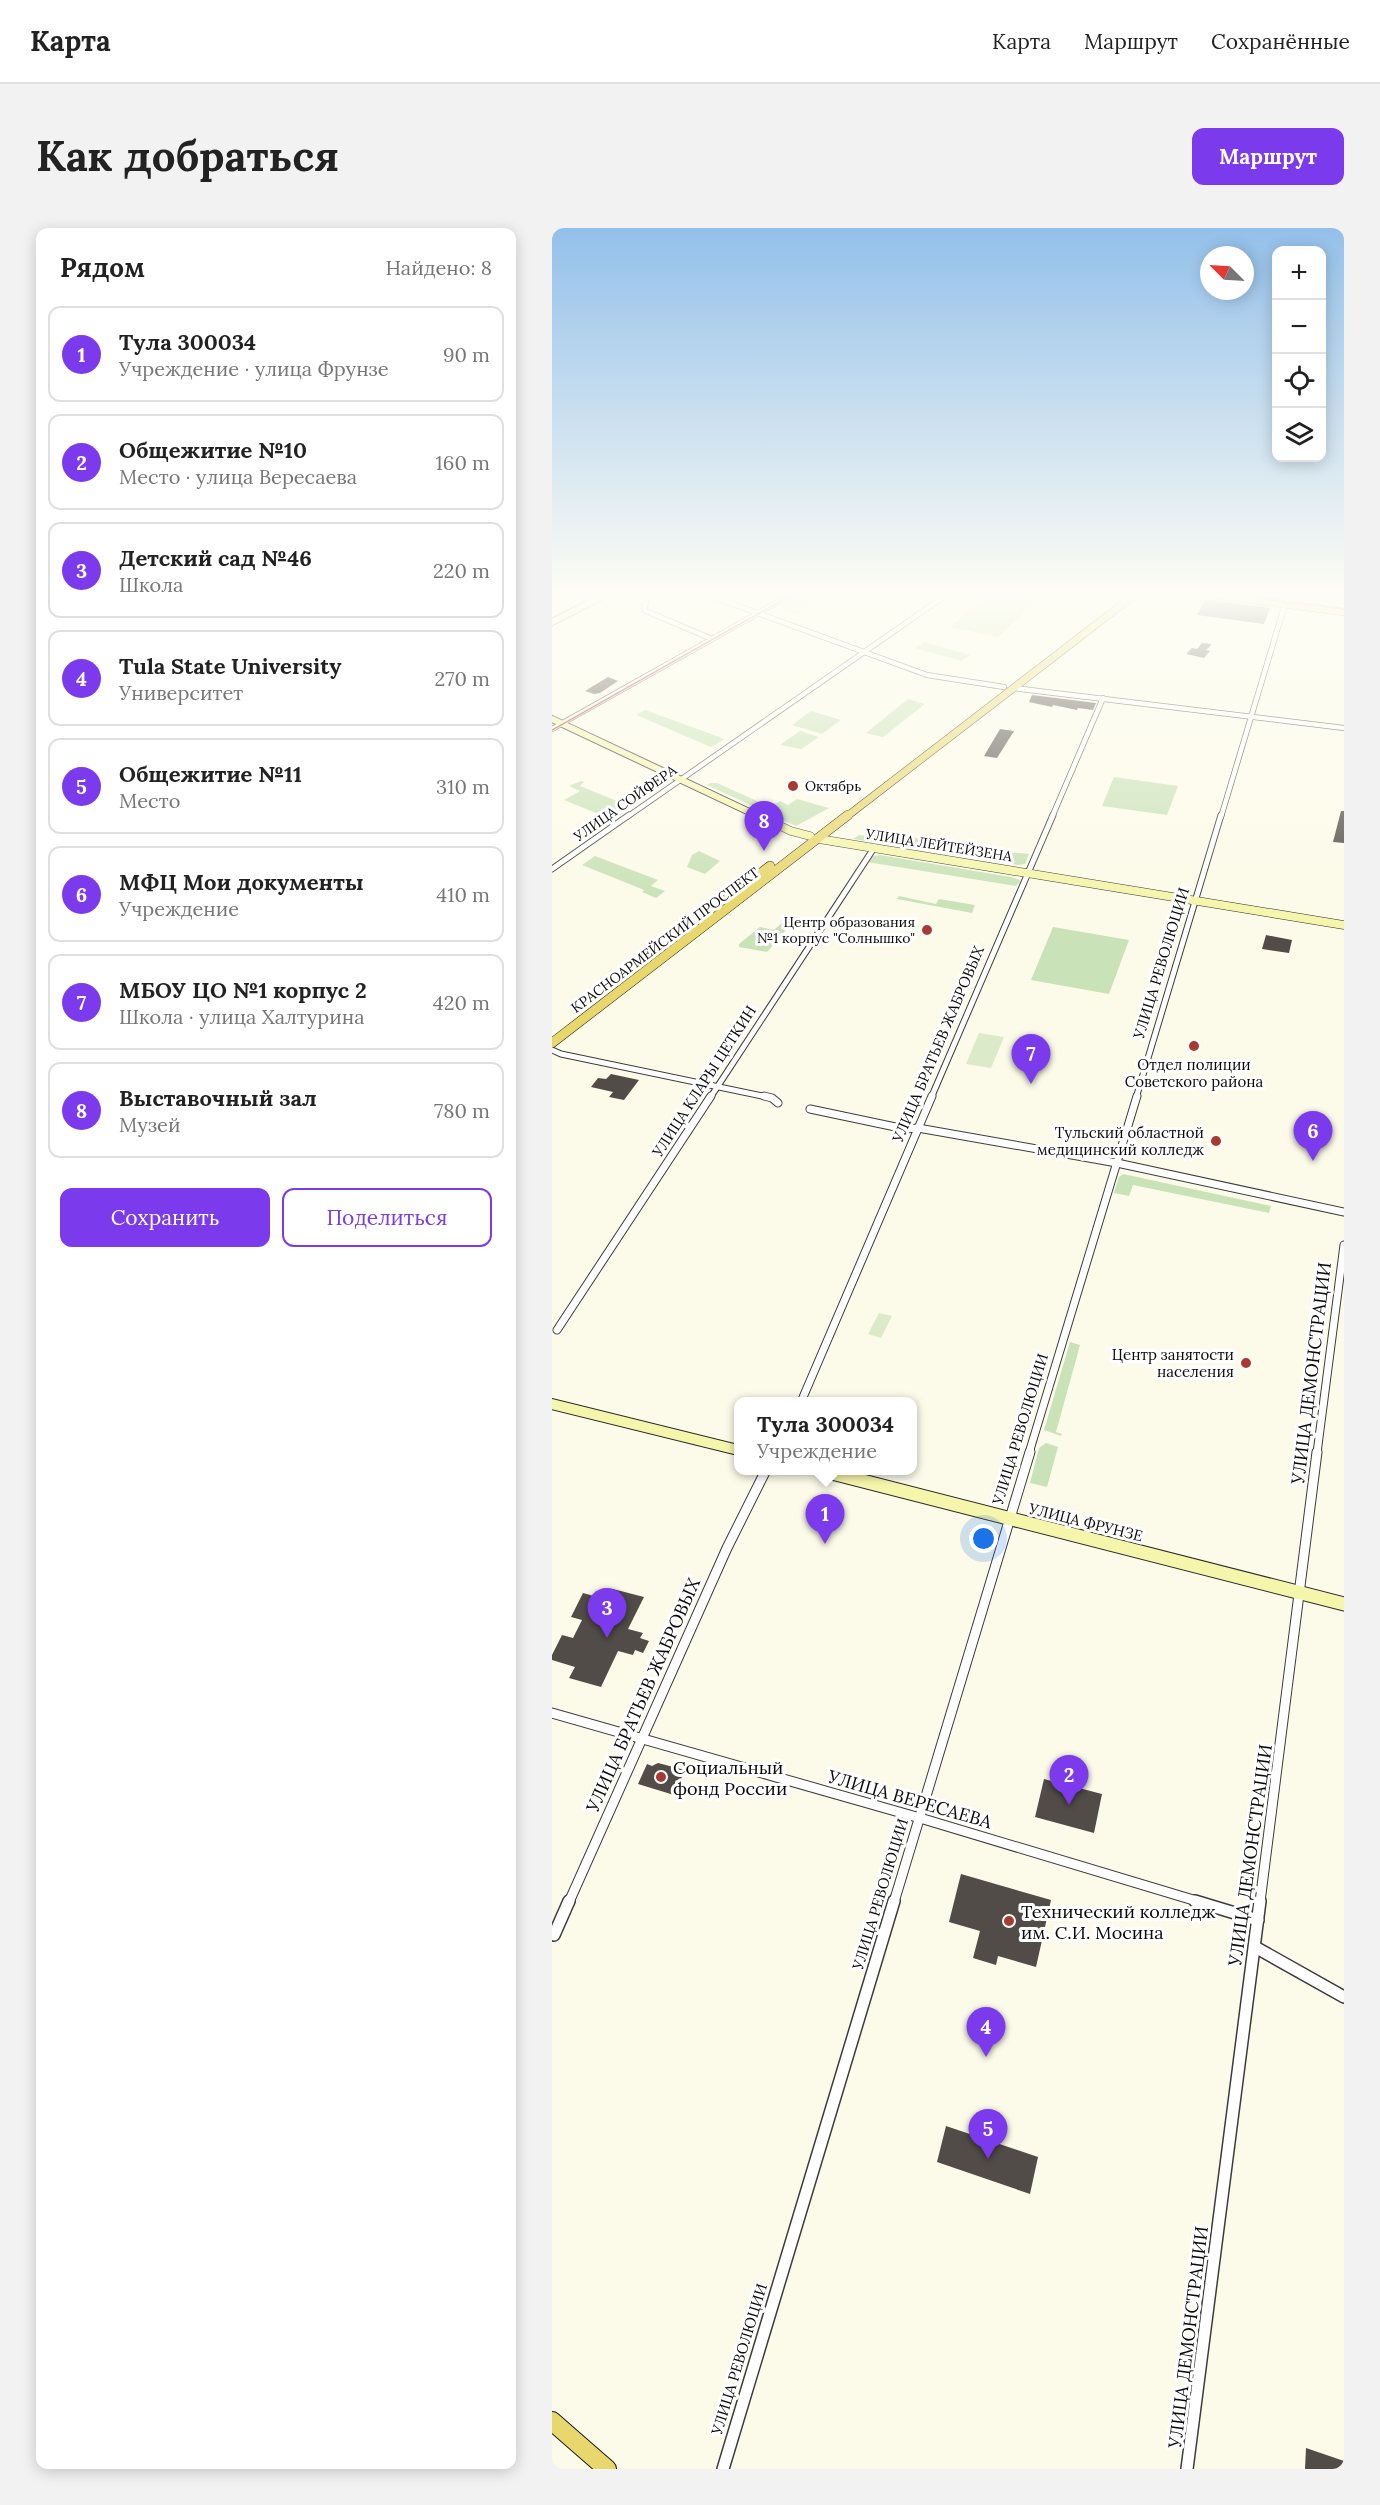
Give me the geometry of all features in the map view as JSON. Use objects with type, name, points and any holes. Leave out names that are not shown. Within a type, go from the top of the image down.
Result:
[{"type":"main road","name":"КРАСНОАРМЕЙСКИЙ ПРОСПЕКТ","points":[[552,1033],[815,838],[991,698]]},
{"type":"main road","name":"КРАСНОАРМЕЙСКИЙ ПРОСПЕКТ","points":[[552,1043],[815,838],[1000,698]]},
{"type":"main road","points":[[552,2421],[607,2469]]},
{"type":"street","points":[[552,729],[608,698]]},
{"type":"street","name":"УЛИЦА СОЙФЕРА","points":[[552,869],[797,698]]},
{"type":"street","points":[[1099,698],[1344,728]]},
{"type":"street","name":"УЛИЦА БРАТЬЕВ ЖАБРОВЫХ","points":[[803,1397],[1103,698]]},
{"type":"street","name":"УЛИЦА РЕВОЛЮЦИИ","points":[[723,2469],[1258,698]]},
{"type":"street","name":"УЛИЦА ЛЕЙТЕЙЗЕНА","points":[[552,719],[789,830],[815,838],[1344,925]]},
{"type":"street","name":"УЛИЦА КЛАРЫ ЦЕТКИН","points":[[557,1330],[874,848]]},
{"type":"street","points":[[552,1050],[561,1054],[772,1098],[778,1102]]},
{"type":"street","points":[[810,1109],[905,1129],[918,1128],[1117,1163],[1344,1212]]},
{"type":"street","name":"УЛИЦА ДЕМОНСТРАЦИИ","points":[[1187,2469],[1344,1245]]},
{"type":"street","points":[[552,1404],[734,1449]]},
{"type":"street","name":"УЛИЦА БРАТЬЕВ ЖАБРОВЫХ","points":[[554,1935],[727,1548],[763,1475]]},
{"type":"street","name":"УЛИЦА ФРУНЗЕ","points":[[839,1475],[1344,1604]]},
{"type":"street","name":"УЛИЦА ВЕРЕСАЕВА","points":[[552,1713],[920,1818],[1258,1920]]},
{"type":"street","points":[[1255,1947],[1344,1997]]},
{"type":"green space","points":[[908,699],[925,704],[883,737],[866,733]]},
{"type":"green space","points":[[645,710],[725,739],[711,747],[636,715]]},
{"type":"green space","points":[[811,711],[841,720],[822,734],[792,725]]},
{"type":"green space","points":[[800,731],[819,737],[801,749],[780,745]]},
{"type":"green space","points":[[1114,777],[1178,786],[1167,815],[1102,806]]},
{"type":"green space","points":[[584,782],[580,786],[629,806],[608,818],[564,800],[580,791],[569,786]]},
{"type":"green space","points":[[717,783],[770,807],[780,801],[788,805],[797,799],[829,808],[796,826],[707,785]]},
{"type":"green space","points":[[868,831],[874,832],[871,837],[886,839],[890,833],[938,842],[932,851],[853,839],[859,835],[867,836],[865,835]]},
{"type":"green space","points":[[948,842],[988,847],[989,851],[1029,854],[1025,864],[1018,865],[944,853]]},
{"type":"green space","points":[[699,851],[720,861],[705,874],[687,867],[692,855]]},
{"type":"green space","points":[[880,855],[1011,877],[1020,882],[1016,886],[867,862],[873,856]]},
{"type":"green space","points":[[595,856],[658,880],[651,886],[665,891],[656,898],[642,892],[644,890],[582,865]]},
{"type":"green space","points":[[899,896],[936,904],[939,899],[975,905],[972,913],[897,899]]},
{"type":"green space","points":[[782,923],[790,925],[767,952],[739,947],[739,944],[760,927],[774,930]]},
{"type":"green space","points":[[1053,927],[1129,940],[1109,994],[1031,980]]},
{"type":"green space","points":[[979,1033],[1004,1037],[991,1068],[966,1064]]},
{"type":"green space","points":[[1123,1174],[1271,1206],[1269,1213],[1133,1185],[1129,1196],[1114,1193],[1119,1177]]},
{"type":"green space","points":[[879,1313],[892,1316],[881,1338],[868,1334]]},
{"type":"green space","points":[[1070,1342],[1080,1345],[1056,1432],[1062,1434],[1061,1436],[1044,1430]]},
{"type":"green space","points":[[1046,1443],[1058,1447],[1047,1487],[1030,1483],[1039,1448]]},
{"type":"building","points":[[1031,698],[1053,698],[1096,703],[1093,710],[1078,708],[1077,710],[1029,702]]},
{"type":"building","points":[[1000,729],[1014,731],[997,758],[984,756]]},
{"type":"building","points":[[1341,811],[1344,811],[1344,843],[1333,842]]},
{"type":"building","points":[[1266,935],[1292,940],[1289,953],[1262,949]]},
{"type":"building","points":[[611,1074],[639,1080],[624,1100],[609,1097],[613,1092],[591,1087],[598,1078],[606,1079]]},
{"type":"building","points":[[613,1589],[644,1597],[628,1629],[643,1633],[640,1638],[649,1641],[643,1653],[635,1650],[633,1655],[618,1651],[601,1687],[569,1678],[575,1667],[552,1660],[552,1655],[562,1635],[573,1638],[582,1620],[571,1617],[583,1593],[608,1600]]},
{"type":"building","name":"Социальный фонд России","points":[[658,1763],[685,1770],[674,1795],[638,1784],[647,1764],[652,1766]]},
{"type":"building","points":[[1044,1779],[1102,1794],[1094,1833],[1035,1817]]},
{"type":"building","name":"Технический колледж им. С.И. Мосина","points":[[961,1874],[1051,1900],[1036,1967],[998,1956],[996,1965],[973,1958],[980,1931],[949,1922]]},
{"type":"building","points":[[946,2126],[1038,2157],[1030,2194],[937,2162]]},
{"type":"building","points":[[1306,2448],[1344,2461],[1344,2469],[1305,2469]]},
{"type":"tram line","points":[[552,730],[610,698]]},
{"type":"place","name":"Октябрь","points":[[793,786]]},
{"type":"place","name":"Выставочный зал","points":[[764,851]]},
{"type":"place","name":"Центр образования №1 корпус \"Солнышко\"","points":[[927,930]]},
{"type":"place","name":"Отдел полиции Советского района","points":[[1194,1046]]},
{"type":"place","name":"МБОУ ЦО №1 корпус 2","points":[[1031,1084]]},
{"type":"place","name":"Тульский областной медицинский колледж","points":[[1216,1141]]},
{"type":"place","name":"МФЦ Мои документы","points":[[1313,1161]]},
{"type":"place","name":"Центр занятости населения","points":[[1246,1363]]},
{"type":"place","name":"Тула 300034","points":[[825,1544]]},
{"type":"place","name":"Детский сад №46","points":[[607,1638]]},
{"type":"place","name":"Социальный фонд России","points":[[661,1777]]},
{"type":"place","name":"Общежитие №10","points":[[1069,1805]]},
{"type":"place","name":"Технический колледж им. С.И. Мосина","points":[[1009,1921]]},
{"type":"place","name":"Tula State University","points":[[986,2057]]},
{"type":"place","name":"Общежитие №11","points":[[988,2159]]}]
